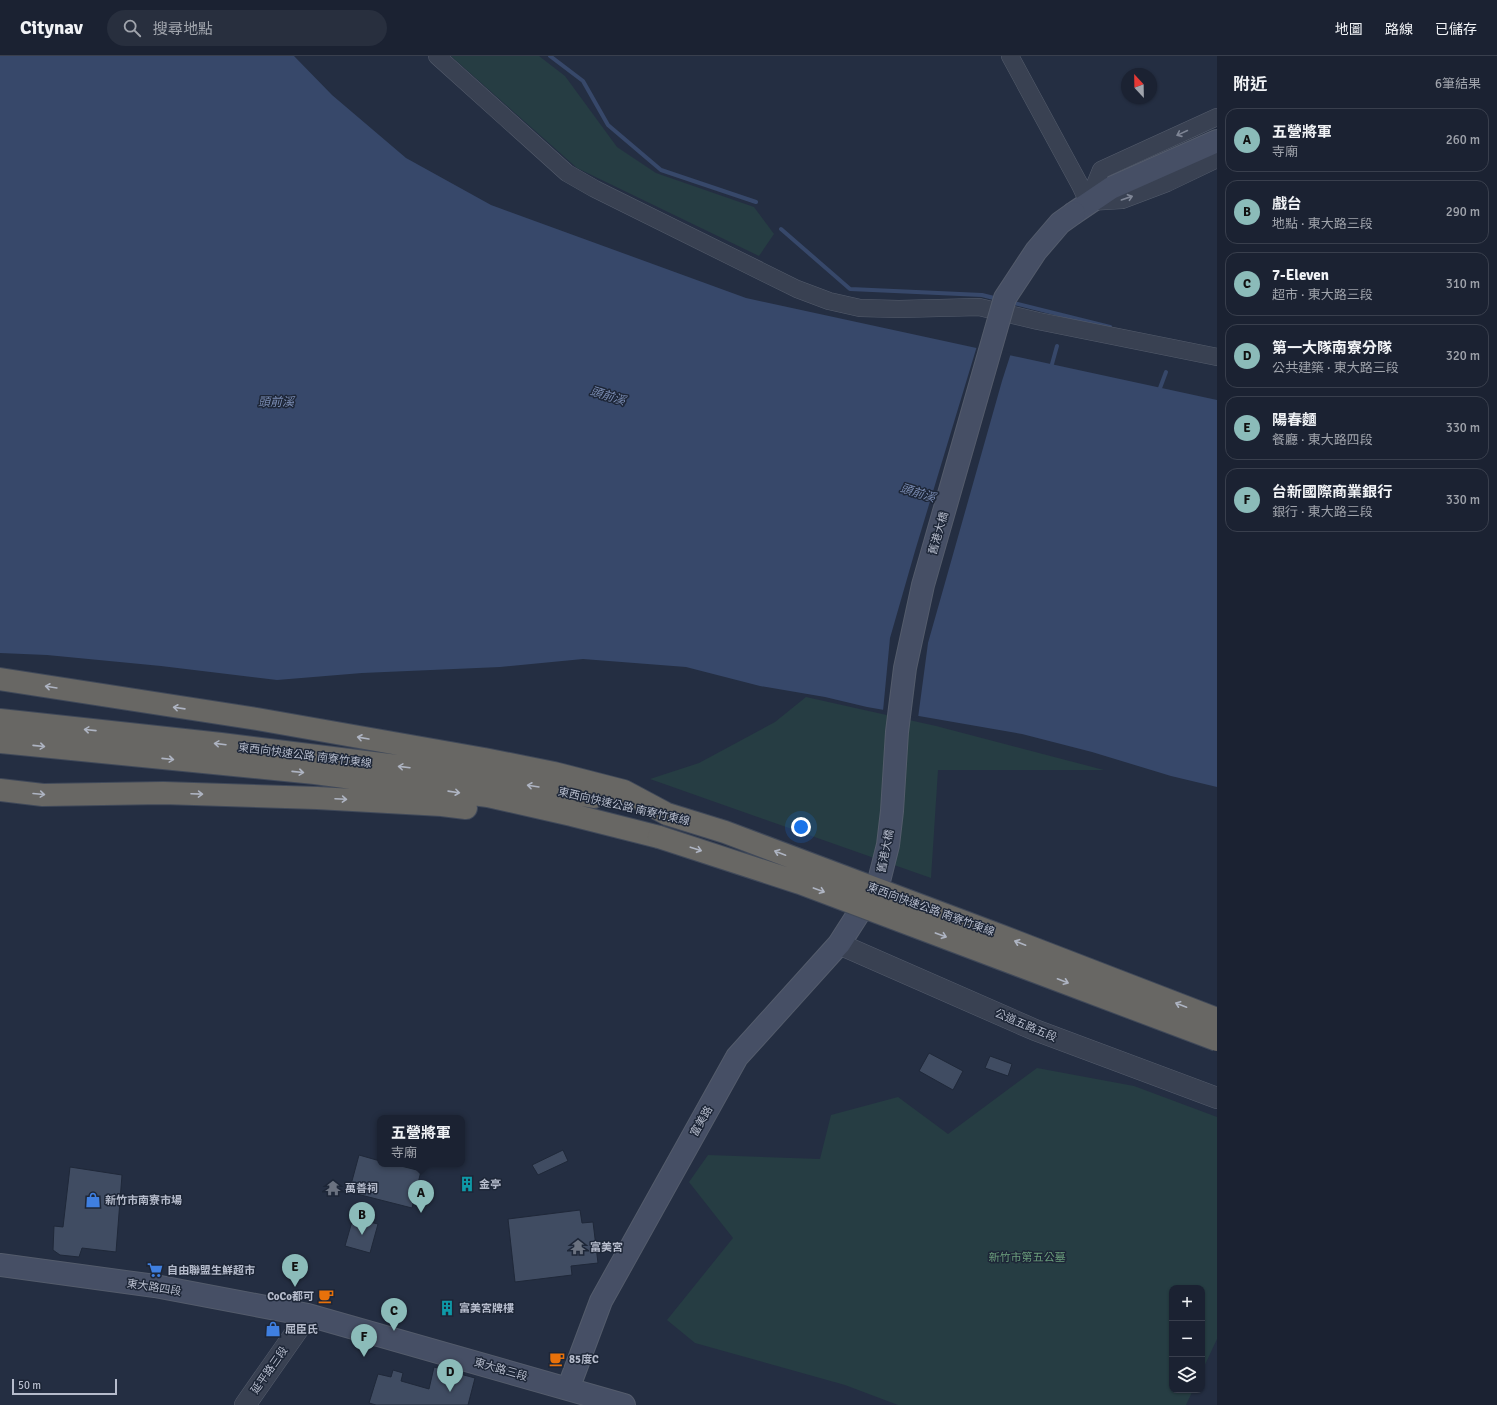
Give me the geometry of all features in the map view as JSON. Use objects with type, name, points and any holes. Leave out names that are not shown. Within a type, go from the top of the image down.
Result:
[{"type":"highway","points":[[0,679],[257,719],[546,771],[624,792],[667,814]]},
{"type":"highway","name":"東西向快速公路 南寮竹東線","points":[[0,720],[221,744],[453,773],[578,794],[667,814],[725,832],[1217,1019]]},
{"type":"highway","name":"東西向快速公路 南寮竹東線","points":[[0,742],[315,773],[488,796],[572,815],[659,837],[800,883],[1217,1040]]},
{"type":"highway","points":[[0,790],[43,795],[164,793],[317,798],[442,805],[539,816],[659,837]]},
{"type":"main road","name":"舊港大橋","points":[[879,881],[888,845],[892,811],[897,732],[905,668],[924,585],[1005,298],[1036,251],[1060,223],[1111,188],[1217,140]]},
{"type":"main road","name":"富美路","points":[[568,1389],[601,1300],[737,1057],[839,944],[879,881]]},
{"type":"main road","name":"東大路四段","points":[[0,1265],[155,1286],[308,1315]]},
{"type":"main road","name":"東大路三段","points":[[308,1315],[624,1405]]},
{"type":"street","points":[[437,56],[567,173],[798,289],[829,300],[860,308],[899,309],[979,307],[1038,321],[1217,357]]},
{"type":"street","points":[[1010,56],[1080,185],[1081,208]]},
{"type":"street","points":[[1081,208],[1101,170],[1217,117]]},
{"type":"street","points":[[1081,208],[1122,200],[1166,183],[1217,159]]},
{"type":"street","name":"公道五路五段","points":[[839,944],[1035,1030],[1217,1098]]},
{"type":"street","name":"延平路三段","points":[[245,1405],[308,1315]]},
{"type":"green space","points":[[451,56],[539,56],[565,76],[617,147],[656,173],[754,207],[774,234],[759,256],[577,168]]},
{"type":"green space","points":[[806,697],[936,726],[1104,770],[938,770],[931,878],[650,779],[699,763],[775,722]]},
{"type":"green space","name":"新竹市第五公墓","points":[[1037,1068],[1134,1086],[1217,1117],[1217,1339],[1205,1365],[1205,1285],[1169,1285],[1169,1393],[1192,1393],[1186,1405],[898,1405],[845,1385],[695,1343],[667,1320],[733,1238],[689,1182],[708,1155],[820,1159],[831,1115],[898,1097],[948,1134]]},
{"type":"water","name":"頭前溪","points":[[0,56],[294,56],[332,95],[406,158],[491,205],[746,298],[1217,400],[1217,787],[1171,776],[1092,752],[1022,734],[867,707],[825,697],[760,686],[686,667],[583,659],[500,667],[362,673],[277,680],[161,666],[47,655],[0,653]]},
{"type":"pier","points":[[977,346],[1011,353],[928,643],[918,718],[883,711],[890,638]]},
{"type":"building","points":[[929,1053],[963,1071],[953,1090],[919,1071]]},
{"type":"building","points":[[990,1056],[1012,1064],[1008,1076],[985,1068]]},
{"type":"building","points":[[563,1150],[568,1161],[538,1175],[532,1165]]},
{"type":"building","points":[[359,1155],[377,1160],[377,1167],[405,1167],[421,1171],[412,1208],[349,1192]]},
{"type":"building","name":"新竹市南寮市場","points":[[70,1167],[122,1175],[116,1252],[82,1248],[79,1257],[60,1255],[53,1250],[54,1226],[63,1227]]},
{"type":"building","name":"富美宮","points":[[580,1210],[582,1223],[593,1222],[598,1263],[571,1266],[572,1275],[515,1282],[508,1219]]},
{"type":"building","points":[[353,1218],[378,1224],[370,1253],[345,1246]]},
{"type":"building","points":[[434,1367],[475,1378],[468,1405],[376,1405],[369,1403],[378,1374],[391,1377],[393,1370],[403,1373],[401,1381],[429,1389]]},
{"type":"waterway","points":[[550,56],[583,81],[608,125],[661,170],[756,202]]},
{"type":"waterway","points":[[781,229],[850,289],[982,295],[998,299]]},
{"type":"waterway","points":[[1010,302],[1110,327]]},
{"type":"waterway","points":[[1052,364],[1057,346]]},
{"type":"waterway","points":[[1160,388],[1166,372]]},
{"type":"place","name":"金亭","points":[[467,1184]]},
{"type":"place","name":"萬善祠","points":[[333,1188]]},
{"type":"place","name":"新竹市南寮市場","points":[[93,1200]]},
{"type":"place","name":"五營將軍","points":[[421,1213]]},
{"type":"place","name":"戲台","points":[[362,1235]]},
{"type":"place","name":"富美宮","points":[[578,1247]]},
{"type":"place","name":"自由聯盟生鮮超市","points":[[155,1270]]},
{"type":"place","name":"陽春麵","points":[[295,1287]]},
{"type":"place","name":"CoCo都可","points":[[326,1296]]},
{"type":"place","name":"富美宮牌樓","points":[[447,1308]]},
{"type":"place","name":"屈臣氏","points":[[273,1329]]},
{"type":"place","name":"7-Eleven","points":[[394,1331]]},
{"type":"place","name":"台新國際商業銀行","points":[[364,1357]]},
{"type":"place","name":"85度C","points":[[557,1359]]},
{"type":"place","name":"第一大隊南寮分隊","points":[[450,1392]]}]
